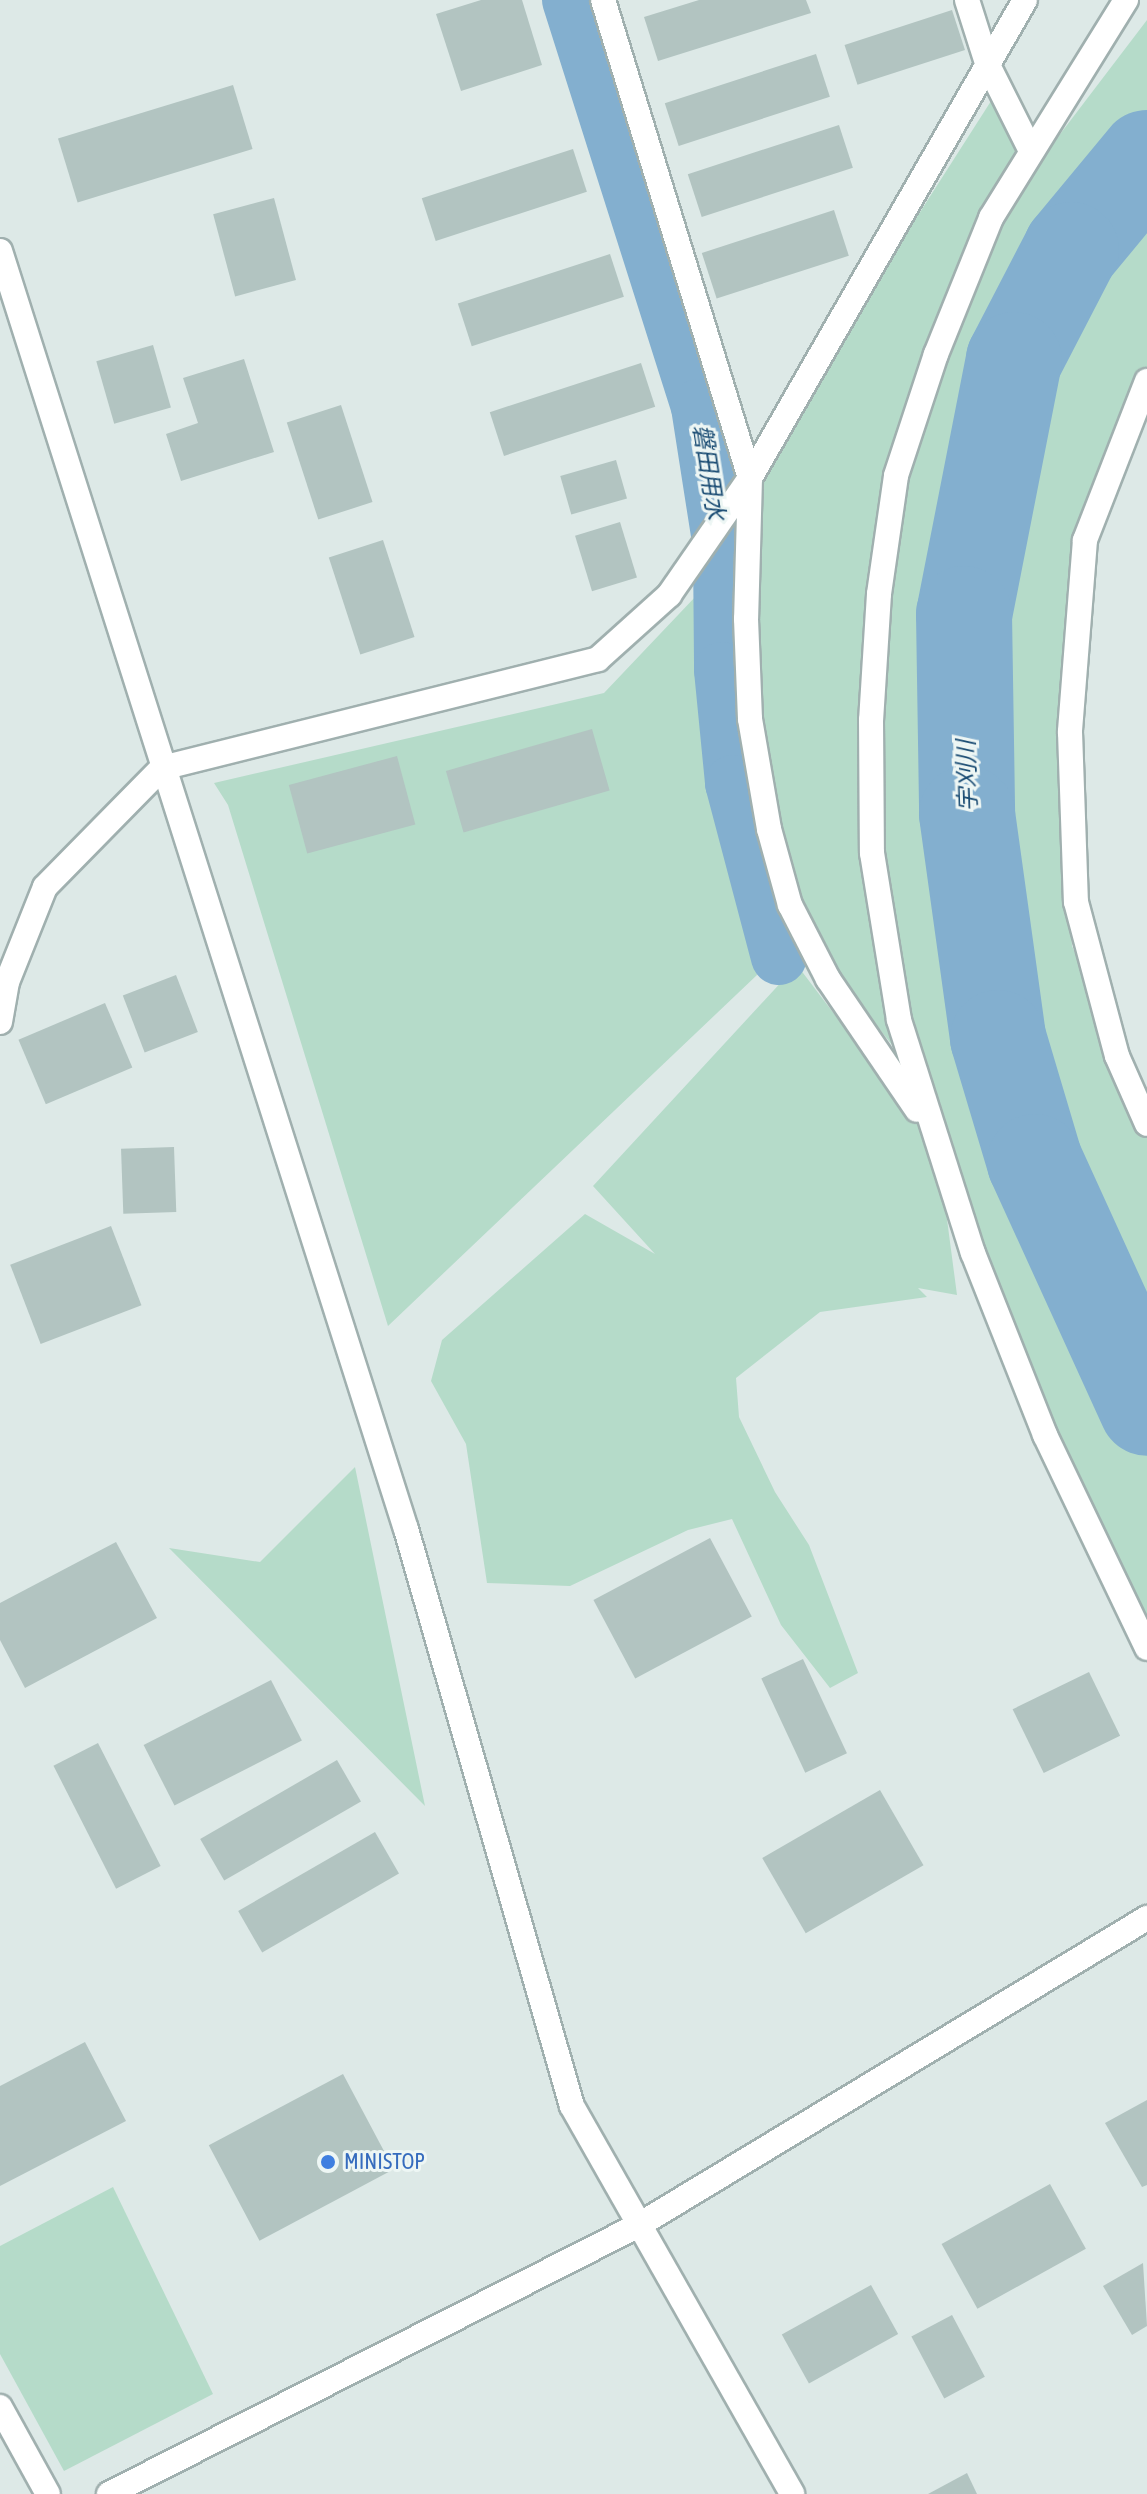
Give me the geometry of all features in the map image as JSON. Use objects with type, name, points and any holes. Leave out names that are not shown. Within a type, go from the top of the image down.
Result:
[{"type":"street","points":[[603,0],[750,478],[746,619],[750,719],[790,905],[828,979],[931,1130]]},
{"type":"street","points":[[967,0],[987,63],[1031,151]]},
{"type":"street","points":[[0,1022],[7,982],[45,887],[162,768],[598,659],[669,595],[750,478],[1025,0]]},
{"type":"street","points":[[1126,0],[991,218],[936,354],[896,476],[879,594],[871,720],[872,853],[899,1020],[931,1130],[1045,1435],[1147,1648]]},
{"type":"street","points":[[0,251],[406,1529],[572,2106],[792,2494]]},
{"type":"street","points":[[1147,381],[1085,540],[1070,732],[1076,902],[1117,1056],[1147,1124]]},
{"type":"street","points":[[0,958],[7,982]]},
{"type":"street","points":[[109,2494],[639,2225],[1147,1918]]},
{"type":"street","points":[[0,2407],[48,2494]]},
{"type":"green space","points":[[1147,20],[1147,385],[1122,441],[1060,683],[1072,946],[1147,1122],[1147,1639],[1068,1482],[922,1100],[872,761],[872,853],[914,1073],[805,934],[749,703],[750,478],[1000,87],[1031,151],[990,226]]},
{"type":"green space","points":[[697,595],[723,791],[757,975],[388,1326],[228,805],[214,783],[604,693]]},
{"type":"green space","points":[[797,965],[938,1151],[957,1295],[918,1288],[927,1297],[820,1312],[736,1378],[739,1417],[775,1492],[809,1545],[858,1673],[830,1688],[781,1625],[732,1519],[688,1530],[570,1586],[487,1583],[466,1444],[431,1381],[442,1340],[585,1214],[655,1254],[593,1186]]},
{"type":"green space","points":[[355,1467],[425,1806],[169,1548],[260,1562]]},
{"type":"green space","points":[[113,2187],[213,2394],[64,2471],[0,2354],[0,2246]]},
{"type":"building","points":[[481,0],[522,0],[542,65],[461,91],[436,14]]},
{"type":"building","points":[[699,0],[806,0],[811,13],[658,61],[644,17]]},
{"type":"building","points":[[952,10],[965,50],[858,85],[845,45]]},
{"type":"building","points":[[816,54],[830,97],[679,146],[665,103]]},
{"type":"building","points":[[233,85],[253,149],[78,203],[58,139]]},
{"type":"building","points":[[839,125],[853,168],[702,217],[688,174]]},
{"type":"building","points":[[573,149],[587,192],[436,241],[422,198]]},
{"type":"building","points":[[274,198],[296,280],[235,296],[213,214]]},
{"type":"building","points":[[834,210],[849,256],[717,299],[702,253]]},
{"type":"building","points":[[610,254],[624,297],[472,346],[458,303]]},
{"type":"building","points":[[153,345],[171,407],[114,424],[96,361]]},
{"type":"building","points":[[244,359],[274,452],[181,481],[166,434],[198,423],[183,378]]},
{"type":"building","points":[[641,363],[655,407],[504,456],[490,412]]},
{"type":"building","points":[[341,405],[373,502],[318,520],[287,423]]},
{"type":"building","points":[[616,460],[627,498],[571,514],[560,476]]},
{"type":"building","points":[[620,522],[637,577],[592,591],[575,536]]},
{"type":"building","points":[[383,540],[415,637],[360,655],[329,558]]},
{"type":"building","points":[[592,729],[610,791],[464,832],[446,771]]},
{"type":"building","points":[[397,756],[415,825],[307,854],[289,785]]},
{"type":"building","points":[[176,975],[198,1032],[145,1052],[123,995]]},
{"type":"building","points":[[105,1003],[132,1067],[46,1104],[18,1040]]},
{"type":"building","points":[[174,1147],[176,1212],[123,1214],[121,1149]]},
{"type":"building","points":[[111,1226],[141,1305],[41,1344],[10,1265]]},
{"type":"building","points":[[710,1538],[752,1617],[635,1679],[593,1600]]},
{"type":"building","points":[[116,1542],[157,1618],[25,1688],[0,1640],[0,1603]]},
{"type":"building","points":[[803,1659],[847,1753],[805,1773],[761,1678]]},
{"type":"building","points":[[1089,1672],[1120,1736],[1044,1773],[1013,1709]]},
{"type":"building","points":[[271,1680],[302,1741],[174,1806],[144,1745]]},
{"type":"building","points":[[98,1743],[161,1866],[116,1889],[53,1766]]},
{"type":"building","points":[[337,1760],[361,1802],[224,1881],[200,1839]]},
{"type":"building","points":[[880,1790],[924,1865],[806,1933],[762,1858]]},
{"type":"building","points":[[375,1832],[399,1874],[262,1953],[238,1911]]},
{"type":"building","points":[[85,2042],[126,2121],[0,2186],[0,2086]]},
{"type":"building","points":[[343,2074],[394,2169],[259,2241],[209,2145]]},
{"type":"building","points":[[1147,2100],[1147,2185],[1142,2187],[1105,2123]]},
{"type":"building","points":[[1050,2184],[1086,2249],[977,2309],[942,2244]]},
{"type":"building","points":[[1143,2263],[1147,2326],[1132,2335],[1103,2286]]},
{"type":"building","points":[[871,2285],[898,2334],[809,2383],[782,2334]]},
{"type":"building","points":[[952,2315],[985,2377],[944,2398],[911,2337]]},
{"type":"building","points":[[967,2473],[977,2494],[928,2494]]},
{"type":"waterway","name":"磐田用水","points":[[570,0],[699,407],[721,548],[722,670],[733,783],[779,957]]},
{"type":"waterway","name":"宇刈川","points":[[1147,158],[1071,250],[1014,360],[964,614],[967,814],[998,1038],[1035,1162],[1147,1408]]},
{"type":"place","name":"MINISTOP","points":[[328,2162]]}]
